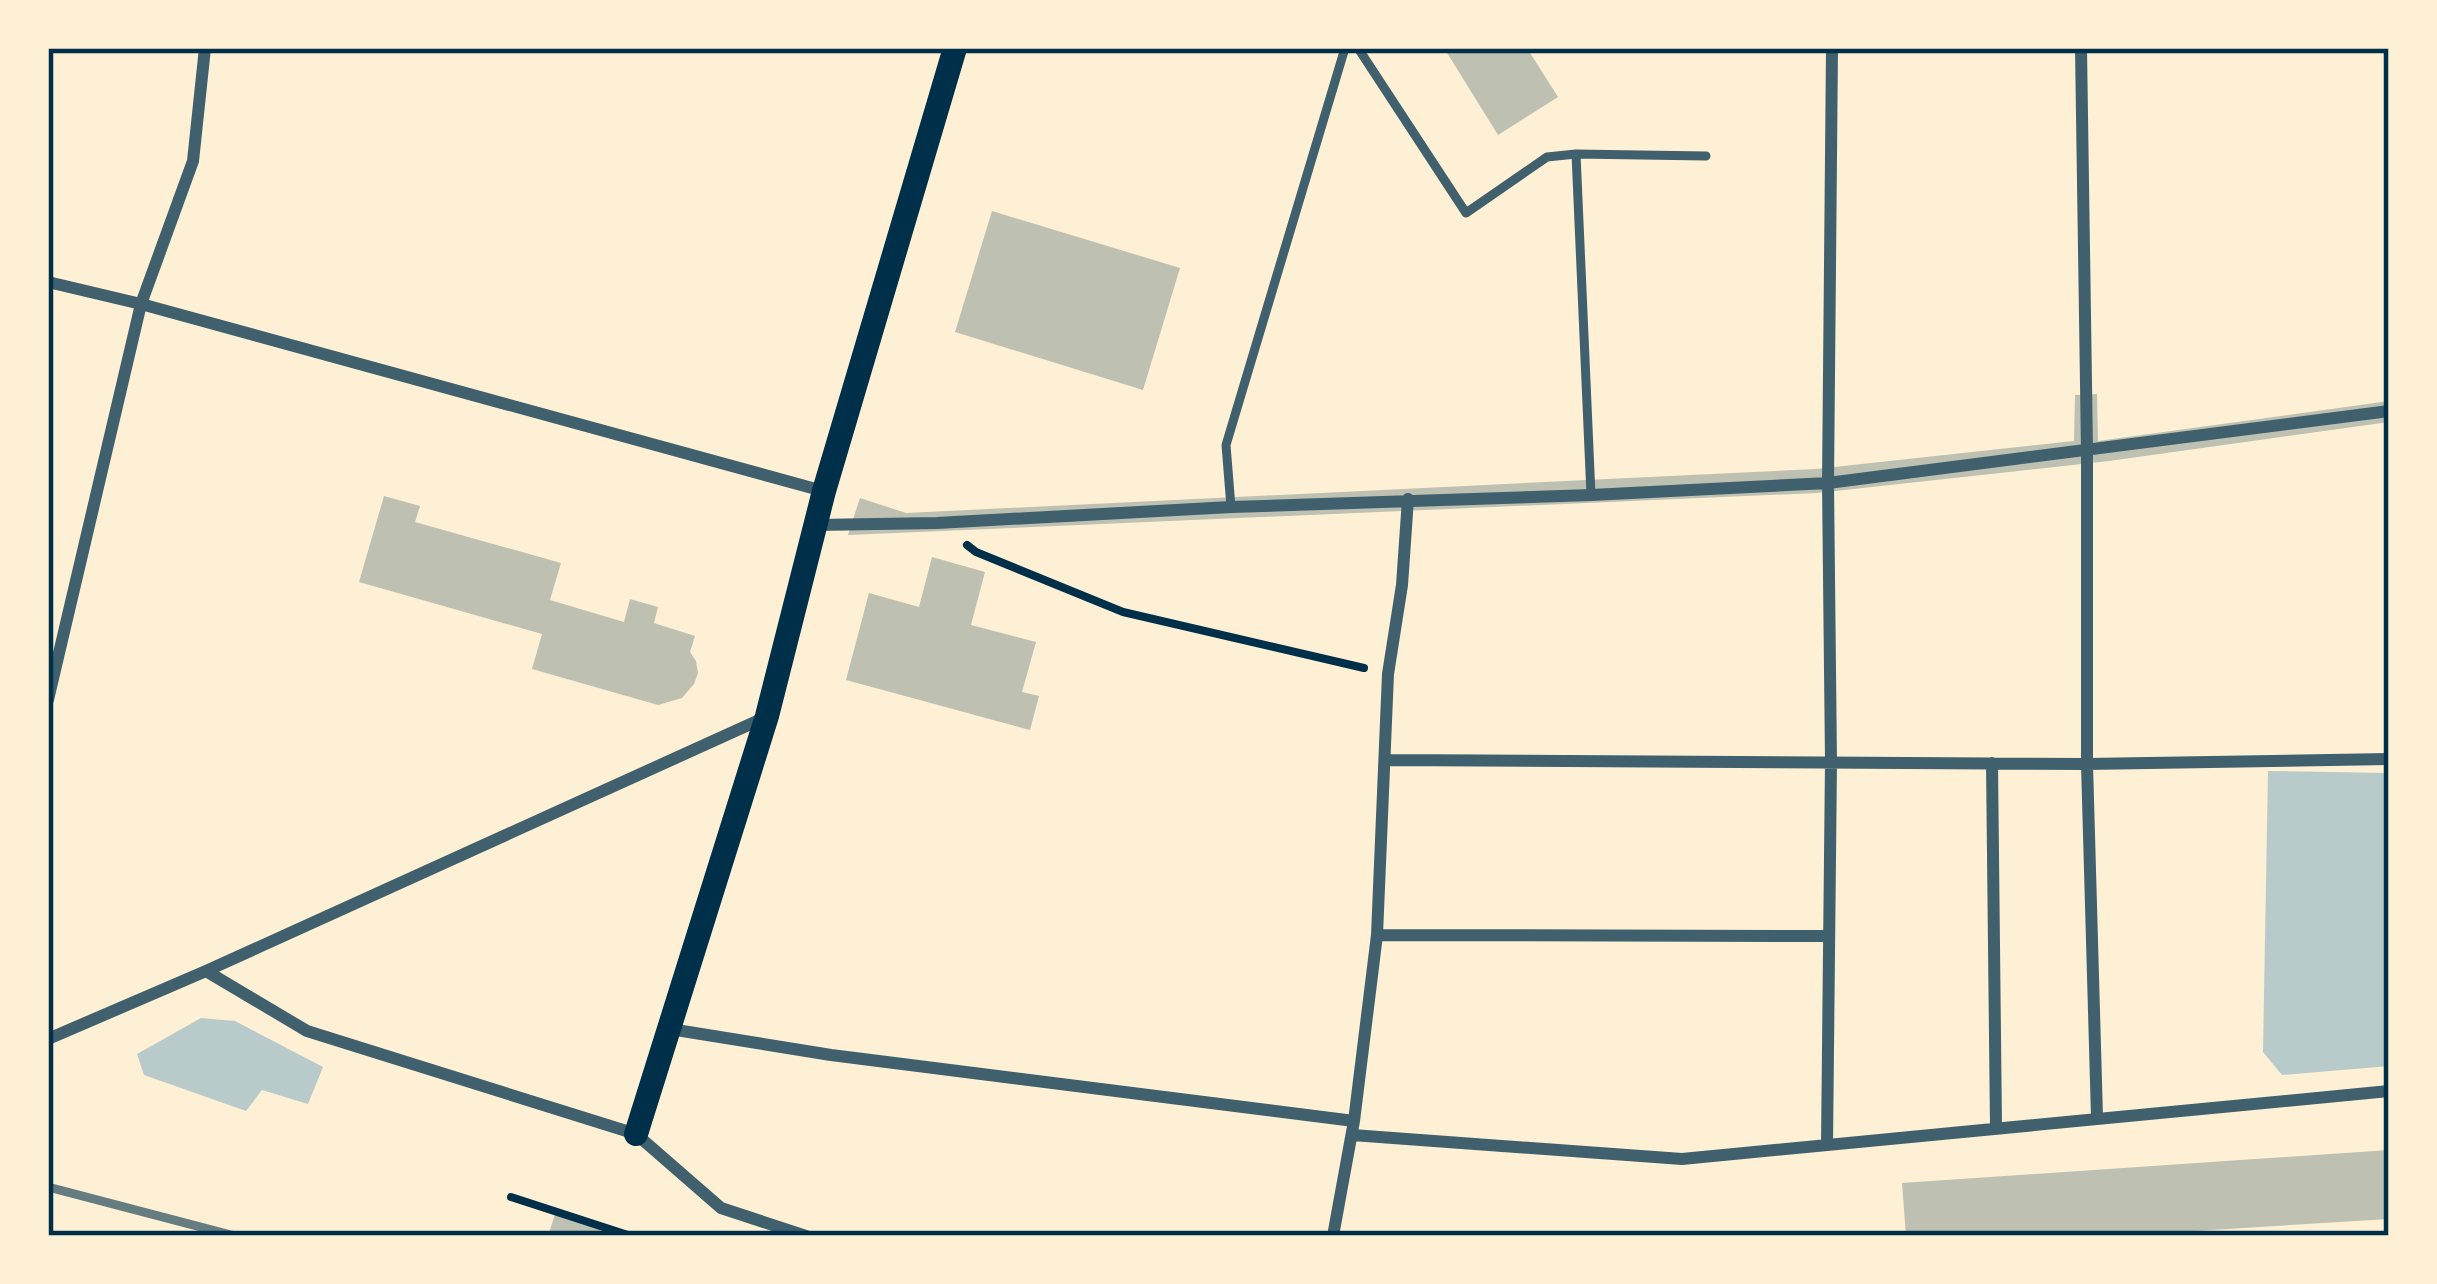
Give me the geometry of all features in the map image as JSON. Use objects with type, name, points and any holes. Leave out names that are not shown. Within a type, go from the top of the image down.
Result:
[{"type":"main road","points":[[636,1134],[767,716],[824,491],[955,48]]},
{"type":"street","points":[[48,700],[141,304],[194,160],[205,48]]},
{"type":"street","points":[[1827,1144],[1832,48]]},
{"type":"street","points":[[2081,48],[2087,764],[2097,1118]]},
{"type":"street","points":[[48,282],[824,491]]},
{"type":"street","points":[[815,526],[1828,483],[2389,411]]},
{"type":"street","points":[[1334,1236],[1377,935],[1388,674],[1402,585],[1408,499]]},
{"type":"street","points":[[48,1040],[767,716]]},
{"type":"street","points":[[1386,760],[2087,764],[2389,759]]},
{"type":"street","points":[[1991,764],[1996,1127]]},
{"type":"street","points":[[1377,935],[1828,936]]},
{"type":"street","points":[[206,971],[307,1031],[636,1134],[722,1208],[806,1236]]},
{"type":"street","points":[[670,1029],[1353,1128],[1682,1159],[2389,1091]]},
{"type":"lane","points":[[1231,507],[1226,445],[1345,48]]},
{"type":"lane","points":[[1358,48],[1466,213],[1547,157],[1706,156]]},
{"type":"lane","points":[[1576,154],[1591,495]]},
{"type":"path","points":[[937,523],[976,552],[1123,612],[1388,674]]},
{"type":"path","points":[[511,1197],[631,1236]]},
{"type":"shaded area","points":[[2268,771],[2389,773],[2389,1066],[2282,1075],[2263,1052]]},
{"type":"shaded area","points":[[201,1018],[235,1021],[323,1067],[308,1104],[262,1090],[246,1111],[144,1075],[137,1054]]},
{"type":"building","points":[[1444,48],[1527,48],[1558,97],[1498,135]]},
{"type":"building","points":[[992,211],[1180,268],[1143,390],[955,332]]},
{"type":"building","points":[[2097,394],[2098,441],[2389,401],[2389,422],[2109,461],[1817,493],[848,535],[860,498],[906,513],[1816,469],[2074,441],[2075,395]]},
{"type":"building","points":[[384,496],[420,506],[415,522],[561,563],[550,600],[624,622],[630,599],[658,607],[654,623],[695,636],[690,652],[698,673],[694,684],[682,698],[658,705],[532,669],[542,634],[359,582]]},
{"type":"building","points":[[932,557],[985,572],[971,625],[1036,642],[1022,692],[1039,696],[1030,730],[846,680],[869,593],[919,607]]},
{"type":"building","points":[[2389,1150],[2389,1219],[2114,1236],[1906,1236],[1902,1183]]},
{"type":"building","points":[[555,1214],[619,1236],[548,1236]]},
{"type":"railway","points":[[48,1187],[235,1236]]}]
